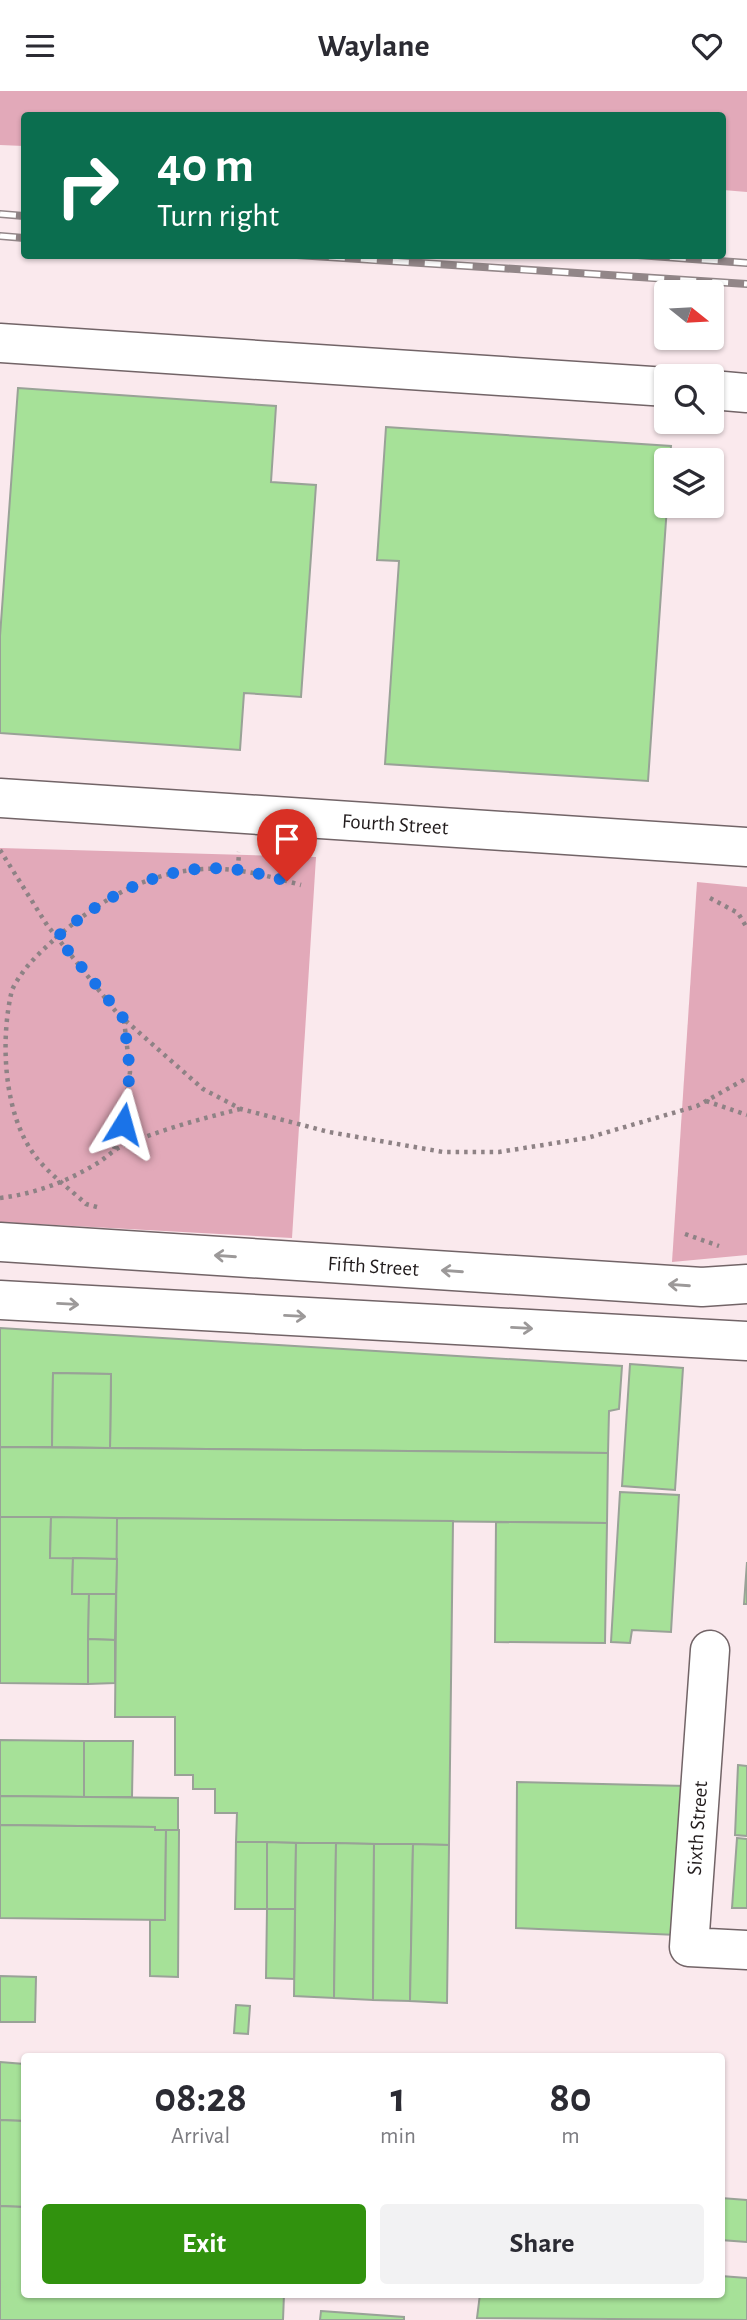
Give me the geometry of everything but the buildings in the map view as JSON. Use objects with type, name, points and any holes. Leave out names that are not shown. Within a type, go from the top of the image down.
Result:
[{"type":"lane","points":[[0,343],[654,386]]},
{"type":"lane","points":[[724,391],[747,393]]},
{"type":"lane","name":"Fourth Street","points":[[0,798],[747,848]]},
{"type":"lane","name":"Fifth Street","points":[[0,1242],[702,1287],[747,1284]]},
{"type":"lane","points":[[0,1300],[747,1341]]},
{"type":"lane","name":"Sixth Street","points":[[710,1650],[689,1947],[747,1950]]},
{"type":"path","points":[[0,850],[47,925],[124,1019],[203,1089],[241,1109],[329,1132],[443,1151],[499,1152],[587,1137],[697,1106],[747,1078]]},
{"type":"path","points":[[237,869],[239,852]]},
{"type":"path","points":[[99,1207],[86,1204],[36,1157],[15,1120],[3,1083],[0,1040],[12,990],[33,958],[96,905],[161,875],[193,869],[237,869],[301,885]]},
{"type":"path","points":[[710,898],[738,913],[747,928]]},
{"type":"path","points":[[114,1151],[123,1124],[130,1072],[124,1019]]},
{"type":"path","points":[[706,1101],[747,1115]]},
{"type":"path","points":[[0,1198],[18,1196],[62,1182],[98,1163],[114,1151],[156,1133],[241,1109]]},
{"type":"path","points":[[685,1234],[725,1248]]},
{"type":"shaded area","points":[[0,91],[747,91],[747,192],[726,190],[726,112],[21,112],[21,146],[0,145]]},
{"type":"shaded area","points":[[0,848],[316,857],[292,1238],[0,1222]]},
{"type":"shaded area","points":[[697,882],[747,887],[747,1255],[672,1262]]},
{"type":"railway","points":[[0,214],[21,216]]},
{"type":"railway","points":[[0,236],[21,238]]},
{"type":"railway","points":[[359,259],[747,284]]},
{"type":"railway","points":[[692,259],[747,263]]},
{"type":"route","points":[[123,1124],[130,1072],[124,1019],[57,937],[96,905],[161,875],[193,869],[237,869],[287,881]]}]
